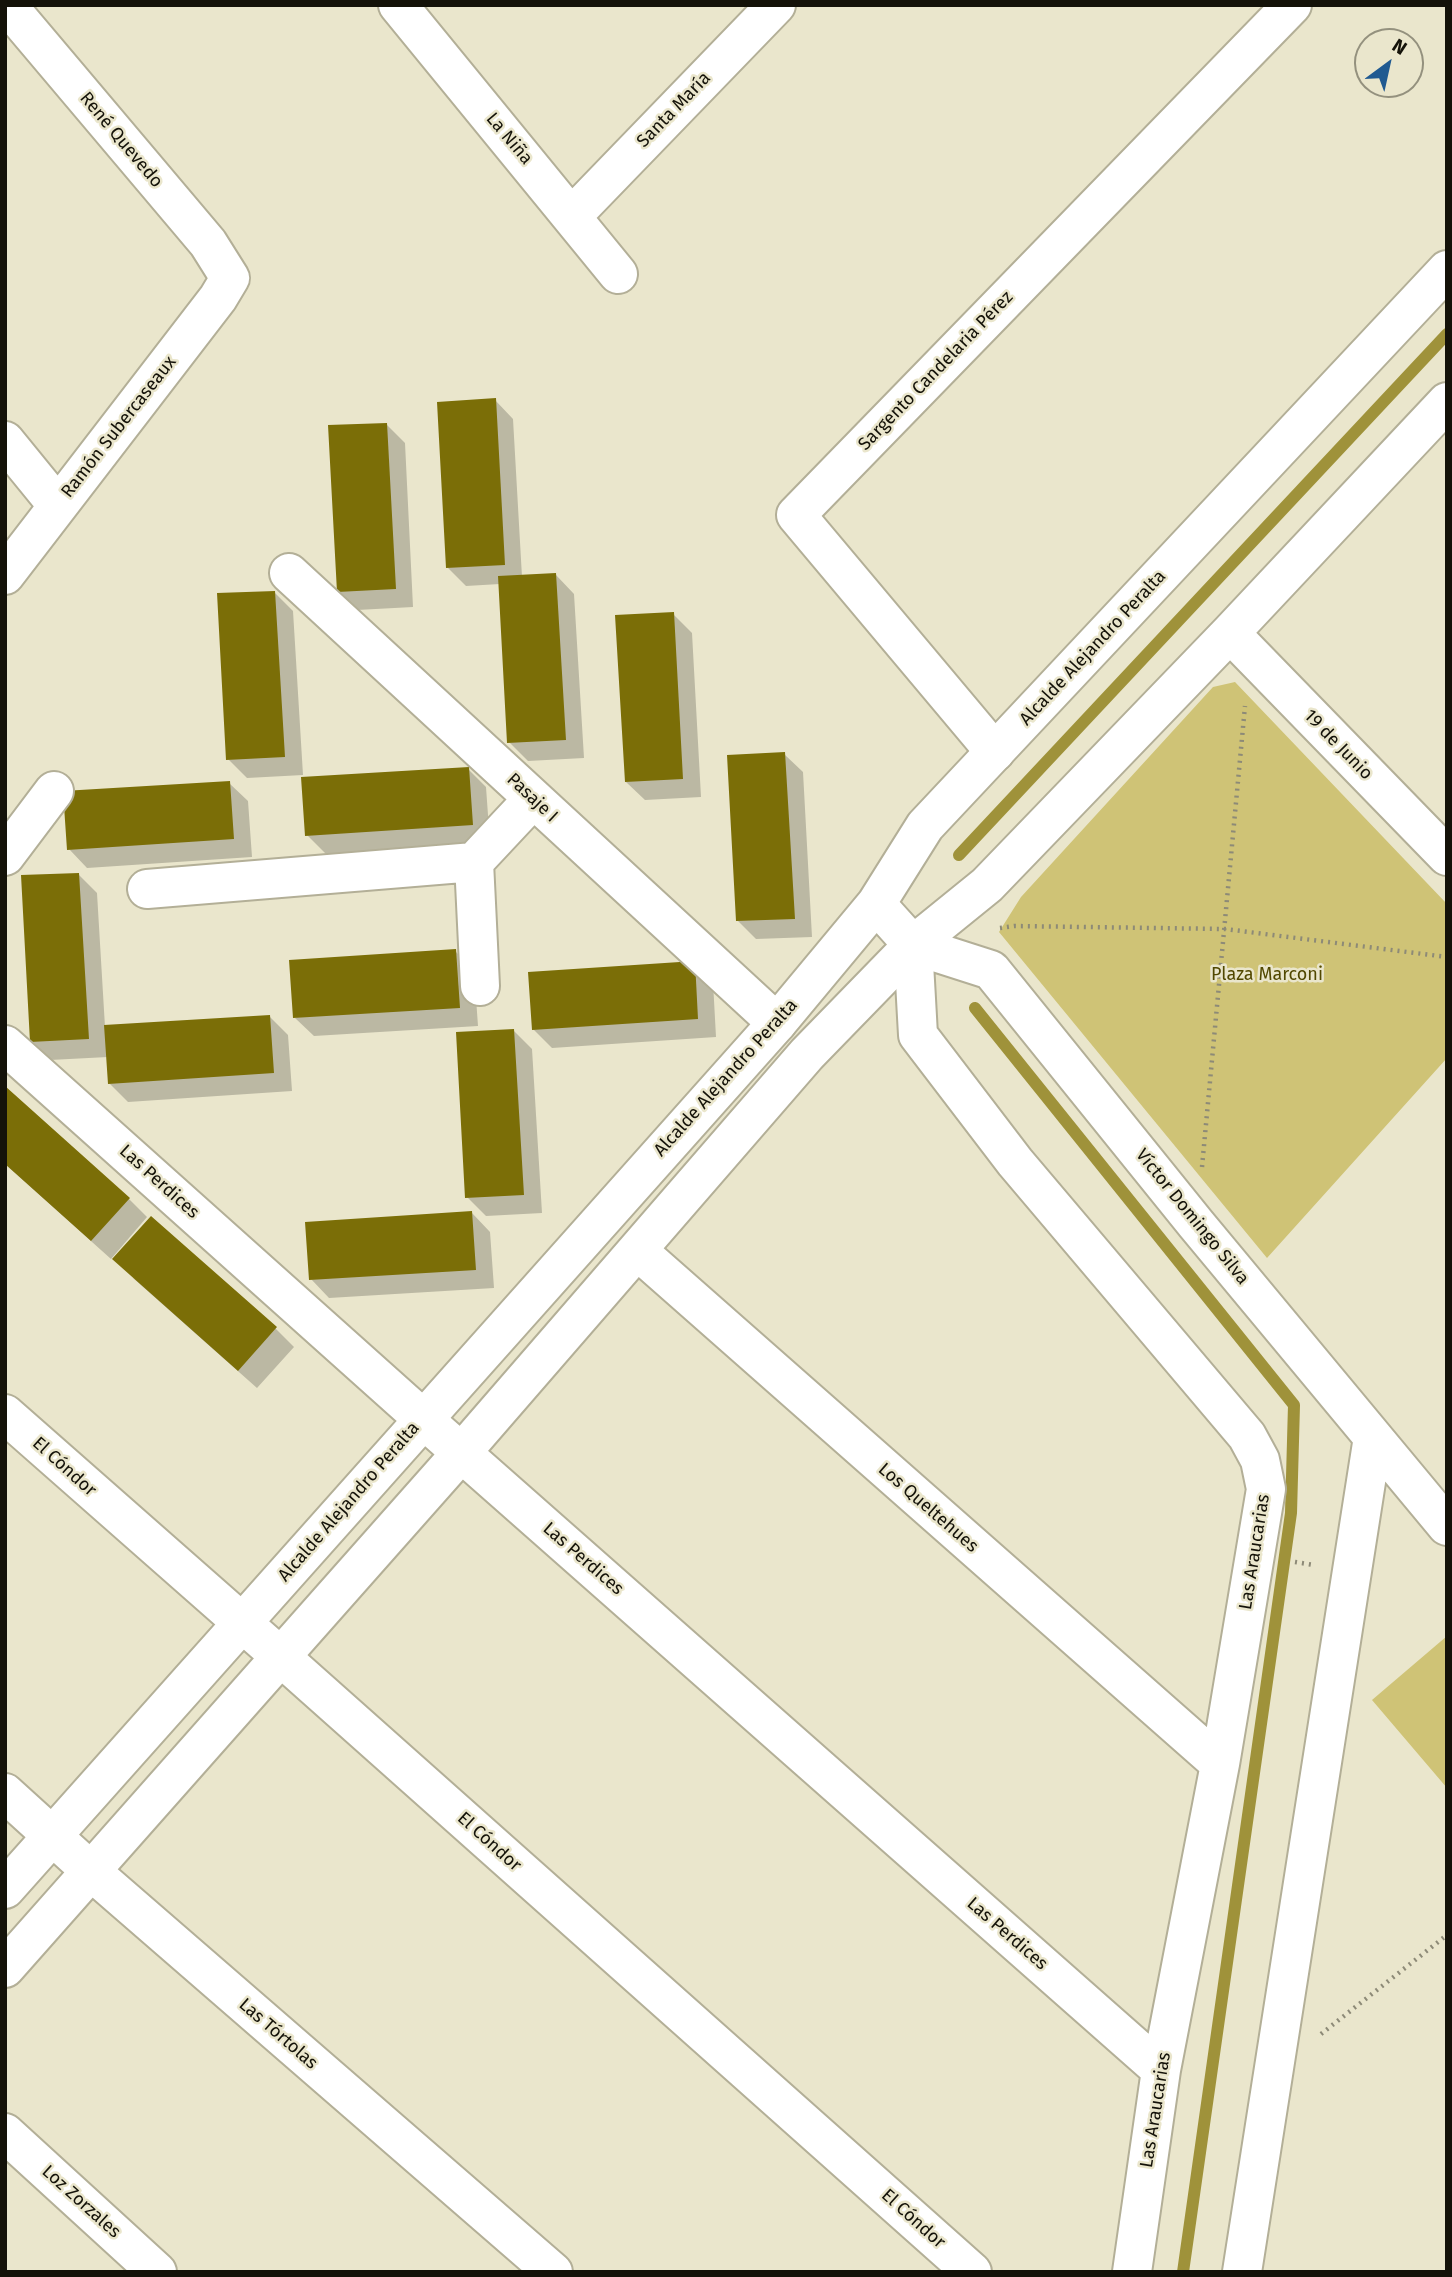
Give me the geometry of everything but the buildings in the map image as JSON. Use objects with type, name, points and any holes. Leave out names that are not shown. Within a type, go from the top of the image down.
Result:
[{"type":"street","name":"René Quevedo","points":[[7,5],[208,243],[230,278]]},
{"type":"street","name":"La Niña","points":[[398,5],[618,274]]},
{"type":"street","name":"Santa María","points":[[572,216],[776,5]]},
{"type":"street","name":"Sargento Candelaria Pérez","points":[[995,752],[796,515],[1292,5]]},
{"type":"street","name":"Alcalde Alejandro Peralta","points":[[5,1889],[422,1418],[777,1023],[876,904],[925,826],[1447,270]]},
{"type":"street","name":"Ramón Subercaseaux","points":[[5,575],[218,298],[230,278]]},
{"type":"street","points":[[5,1968],[638,1251],[801,1061],[913,945],[986,885],[1230,633],[1447,402]]},
{"type":"street","points":[[5,441],[58,506]]},
{"type":"street","name":"Pasaje I","points":[[289,573],[777,1023]]},
{"type":"street","name":"19 de Junio","points":[[1230,633],[1447,856]]},
{"type":"street","points":[[5,856],[54,791]]},
{"type":"street","points":[[147,888],[474,862],[533,799]]},
{"type":"street","points":[[474,862],[480,986]]},
{"type":"street","points":[[876,904],[913,945]]},
{"type":"street","name":"Víctor Domingo Silva","points":[[913,945],[991,970],[1196,1224],[1447,1526]]},
{"type":"street","name":"Las Araucarias","points":[[913,945],[918,1035],[1015,1162],[1247,1436],[1260,1460],[1266,1489],[1220,1764],[1161,2070],[1132,2272]]},
{"type":"street","name":"Las Perdices","points":[[5,1045],[422,1418],[1161,2070]]},
{"type":"street","name":"Los Queltehues","points":[[638,1251],[1220,1764]]},
{"type":"street","name":"El Cóndor","points":[[5,1414],[281,1657],[962,2268]]},
{"type":"street","points":[[1242,2272],[1373,1437]]},
{"type":"street","name":"Las Tórtolas","points":[[5,1793],[92,1872],[553,2272]]},
{"type":"street","name":"Loz Zorzales","points":[[5,2133],[151,2270]]},
{"type":"path","points":[[1196,1224],[1245,705]]},
{"type":"path","points":[[989,930],[1014,926],[1225,929],[1447,957]]},
{"type":"path","points":[[1256,1555],[1353,1571]]},
{"type":"path","points":[[1275,2070],[1447,1935]]},
{"type":"green space","name":"Plaza Marconi","points":[[1235,682],[1447,904],[1447,1058],[1267,1258],[999,932],[1021,897],[1213,687]]},
{"type":"green space","points":[[1447,1636],[1447,1788],[1372,1700]]},
{"type":"waterway","points":[[959,855],[1447,334]]},
{"type":"waterway","points":[[975,1008],[1294,1405],[1291,1513],[1183,2272]]}]
